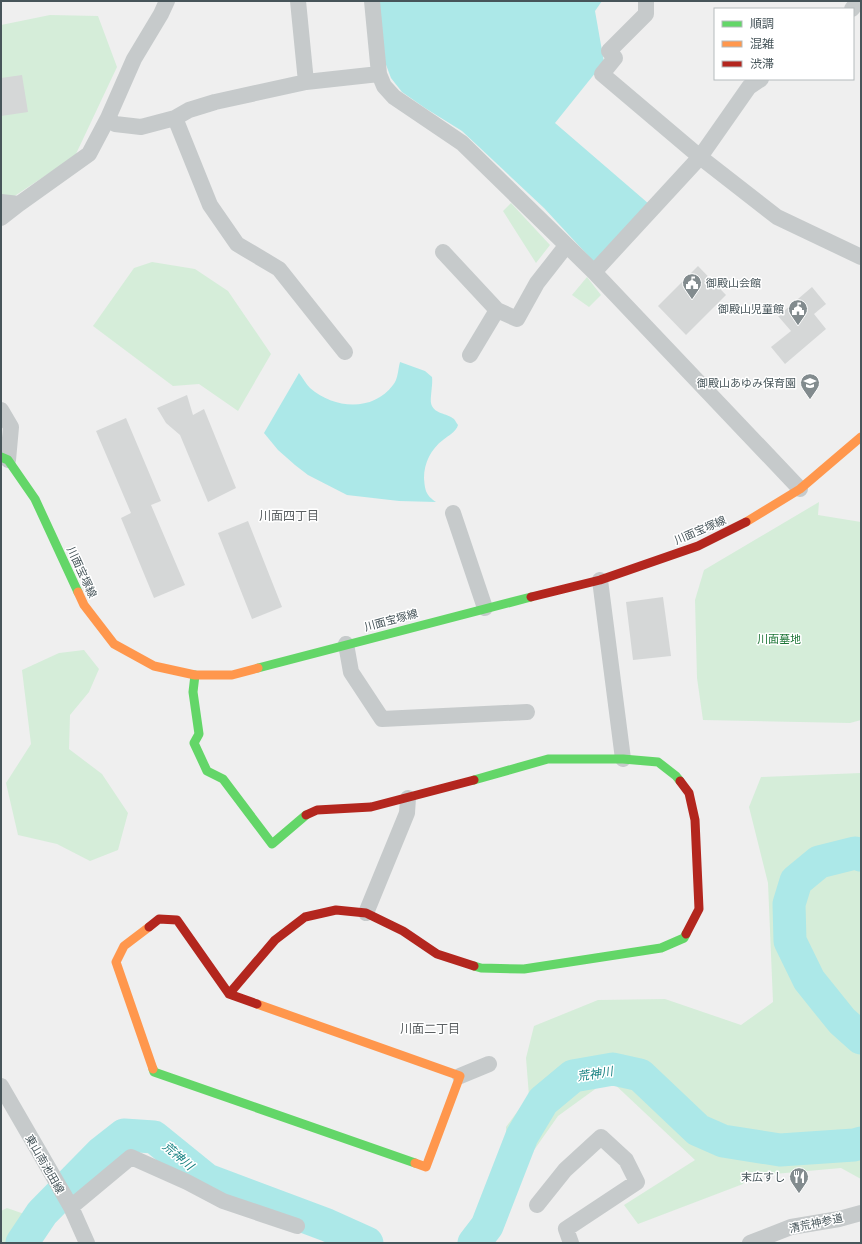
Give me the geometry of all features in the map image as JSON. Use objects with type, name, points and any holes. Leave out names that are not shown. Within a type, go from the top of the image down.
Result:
[{"type":"street","points":[[1,218],[89,154],[108,118],[134,59],[161,14],[167,1]]},
{"type":"street","points":[[298,1],[306,82]]},
{"type":"street","points":[[372,1],[379,74],[384,86],[394,97],[462,143],[594,272],[800,489]]},
{"type":"street","points":[[646,1],[646,14],[609,52],[615,58],[602,74],[700,157],[777,217],[861,257]]},
{"type":"street","points":[[108,118],[115,124],[141,127],[175,118],[188,110],[215,102],[306,82],[379,74]]},
{"type":"street","points":[[594,272],[700,157],[749,87],[760,80]]},
{"type":"street","points":[[175,118],[210,204],[237,244],[279,269],[345,352]]},
{"type":"street","points":[[1,202],[19,204]]},
{"type":"street","points":[[444,252],[497,310],[517,318],[537,283],[566,246]]},
{"type":"street","points":[[470,355],[497,310]]},
{"type":"street","points":[[1,410],[11,427],[4,458]]},
{"type":"street","name":"川面宝塚線","points":[[4,458],[35,499],[84,605],[114,644],[154,666],[195,676],[232,675],[485,608],[600,580],[698,546],[743,524],[800,489],[861,437]]},
{"type":"street","points":[[454,513],[485,608]]},
{"type":"street","points":[[600,580],[623,759]]},
{"type":"street","points":[[346,644],[351,672],[382,719],[527,712]]},
{"type":"street","points":[[195,676],[193,692],[199,734],[194,743],[206,771],[223,779],[272,844],[305,815],[317,810],[371,807],[548,759],[623,759],[658,762],[676,776],[689,793],[695,820],[699,909],[684,938],[661,948],[524,969],[481,968],[438,954],[403,931],[366,913],[336,910],[305,917],[275,940],[229,994]]},
{"type":"street","points":[[366,913],[407,813],[408,798]]},
{"type":"street","points":[[460,1076],[426,1167],[154,1072],[116,962],[124,946],[159,919],[177,920],[229,994],[460,1076],[489,1064]]},
{"type":"street","name":"東山南池田線","points":[[1,1086],[69,1204],[87,1243]]},
{"type":"street","points":[[537,1205],[565,1170],[601,1137],[626,1160],[637,1182],[566,1229],[571,1243]]},
{"type":"street","points":[[69,1204],[131,1157],[187,1182],[223,1201],[297,1226]]},
{"type":"street","name":"清荒神参道","points":[[750,1243],[791,1227],[839,1219],[861,1213]]},
{"type":"green space","points":[[50,15],[98,16],[117,67],[75,156],[1,205],[1,25]]},
{"type":"green space","points":[[511,203],[550,245],[536,263],[503,211]]},
{"type":"green space","points":[[152,262],[195,269],[228,291],[271,354],[238,411],[199,384],[173,386],[93,326],[134,268]]},
{"type":"green space","points":[[587,277],[601,295],[589,307],[572,295]]},
{"type":"green space","name":"川面墓地","points":[[819,502],[818,515],[861,522],[861,720],[850,723],[703,720],[697,678],[695,600],[704,570]]},
{"type":"green space","points":[[84,650],[99,669],[89,692],[70,715],[69,749],[102,774],[128,813],[118,850],[90,861],[57,844],[18,835],[6,783],[31,744],[22,670],[59,653]]},
{"type":"green space","points":[[861,773],[861,1179],[841,1168],[763,1175],[749,1172],[743,1184],[638,1224],[624,1205],[695,1160],[609,1079],[558,1116],[532,1153],[507,1145],[506,1127],[529,1096],[526,1058],[534,1026],[598,1000],[665,999],[741,1025],[773,1002],[768,883],[749,807],[761,777]]},
{"type":"green space","points":[[7,1208],[33,1217],[30,1243],[1,1243],[1,1211]]},
{"type":"water","points":[[379,1],[602,1],[595,11],[604,62],[555,123],[649,204],[594,262],[544,208],[462,131],[402,92],[391,78],[385,62]]},
{"type":"water","points":[[400,362],[425,371],[432,377],[432,407],[454,419],[458,425],[454,432],[435,448],[425,467],[424,478],[426,489],[428,495],[436,502],[399,501],[347,495],[308,475],[278,450],[264,433],[299,373],[310,388],[330,400],[353,404],[364,403],[375,400],[385,394],[395,383]]},
{"type":"building","points":[[22,75],[28,112],[1,116],[1,78]]},
{"type":"building","name":"御殿山会館","points":[[698,266],[726,295],[686,335],[658,306]]},
{"type":"building","points":[[812,287],[826,304],[814,314],[826,329],[785,364],[771,347],[791,331],[778,316]]},
{"type":"building","points":[[187,395],[193,415],[204,409],[236,488],[208,502],[180,435],[166,423],[157,408]]},
{"type":"building","points":[[126,418],[161,501],[151,505],[185,585],[154,598],[121,518],[131,513],[96,431]]},
{"type":"building","points":[[248,521],[282,607],[252,619],[218,533]]},
{"type":"building","points":[[663,597],[671,656],[633,660],[626,602]]},
{"type":"waterway","name":"荒神川","points":[[861,855],[855,853],[819,862],[796,881],[789,904],[790,941],[809,980],[842,1021],[861,1038]]},
{"type":"waterway","name":"荒神川","points":[[474,1243],[487,1226],[522,1136],[543,1101],[573,1076],[613,1069],[640,1075],[698,1130],[723,1141],[780,1150],[854,1145],[861,1143]]},
{"type":"waterway","name":"荒神川","points":[[22,1243],[42,1213],[101,1153],[124,1135],[154,1137],[207,1180],[327,1225],[367,1243]]},
{"type":"traffic: fast","points":[[1,457],[8,460],[35,499],[78,592]]},
{"type":"traffic: fast","points":[[258,668],[531,597]]},
{"type":"traffic: fast","points":[[195,675],[193,692],[199,734],[194,743],[207,771],[223,779],[272,844],[306,815]]},
{"type":"traffic: fast","points":[[474,780],[548,759],[623,759],[658,762],[680,781]]},
{"type":"traffic: fast","points":[[474,966],[481,968],[524,969],[661,948],[684,938],[686,934]]},
{"type":"traffic: fast","points":[[153,1069],[154,1072],[415,1163]]},
{"type":"traffic: slow","points":[[746,522],[800,489],[861,437]]},
{"type":"traffic: slow","points":[[78,592],[84,605],[114,644],[154,666],[195,675],[232,675],[258,668]]},
{"type":"traffic: slow","points":[[149,927],[124,946],[116,962],[153,1069]]},
{"type":"traffic: slow","points":[[257,1004],[460,1076],[426,1167],[415,1163]]},
{"type":"traffic: jam","points":[[531,597],[600,580],[698,546],[746,522]]},
{"type":"traffic: jam","points":[[306,815],[317,810],[371,807],[474,780]]},
{"type":"traffic: jam","points":[[680,781],[689,793],[695,820],[699,909],[686,934]]},
{"type":"traffic: jam","points":[[257,1004],[229,994],[275,940],[305,917],[336,910],[366,913],[403,931],[437,954],[474,966]]},
{"type":"traffic: jam","points":[[149,927],[159,919],[177,920],[229,994]]},
{"type":"place","name":"御殿山会館","points":[[692,300]]},
{"type":"place","name":"御殿山児童館","points":[[798,326]]},
{"type":"place","name":"御殿山あゆみ保育園","points":[[810,400]]},
{"type":"place","name":"末広すし","points":[[799,1194]]},
{"type":"district","name":"川面四丁目","points":[[289,516]]},
{"type":"district","name":"川面二丁目","points":[[430,1029]]}]
